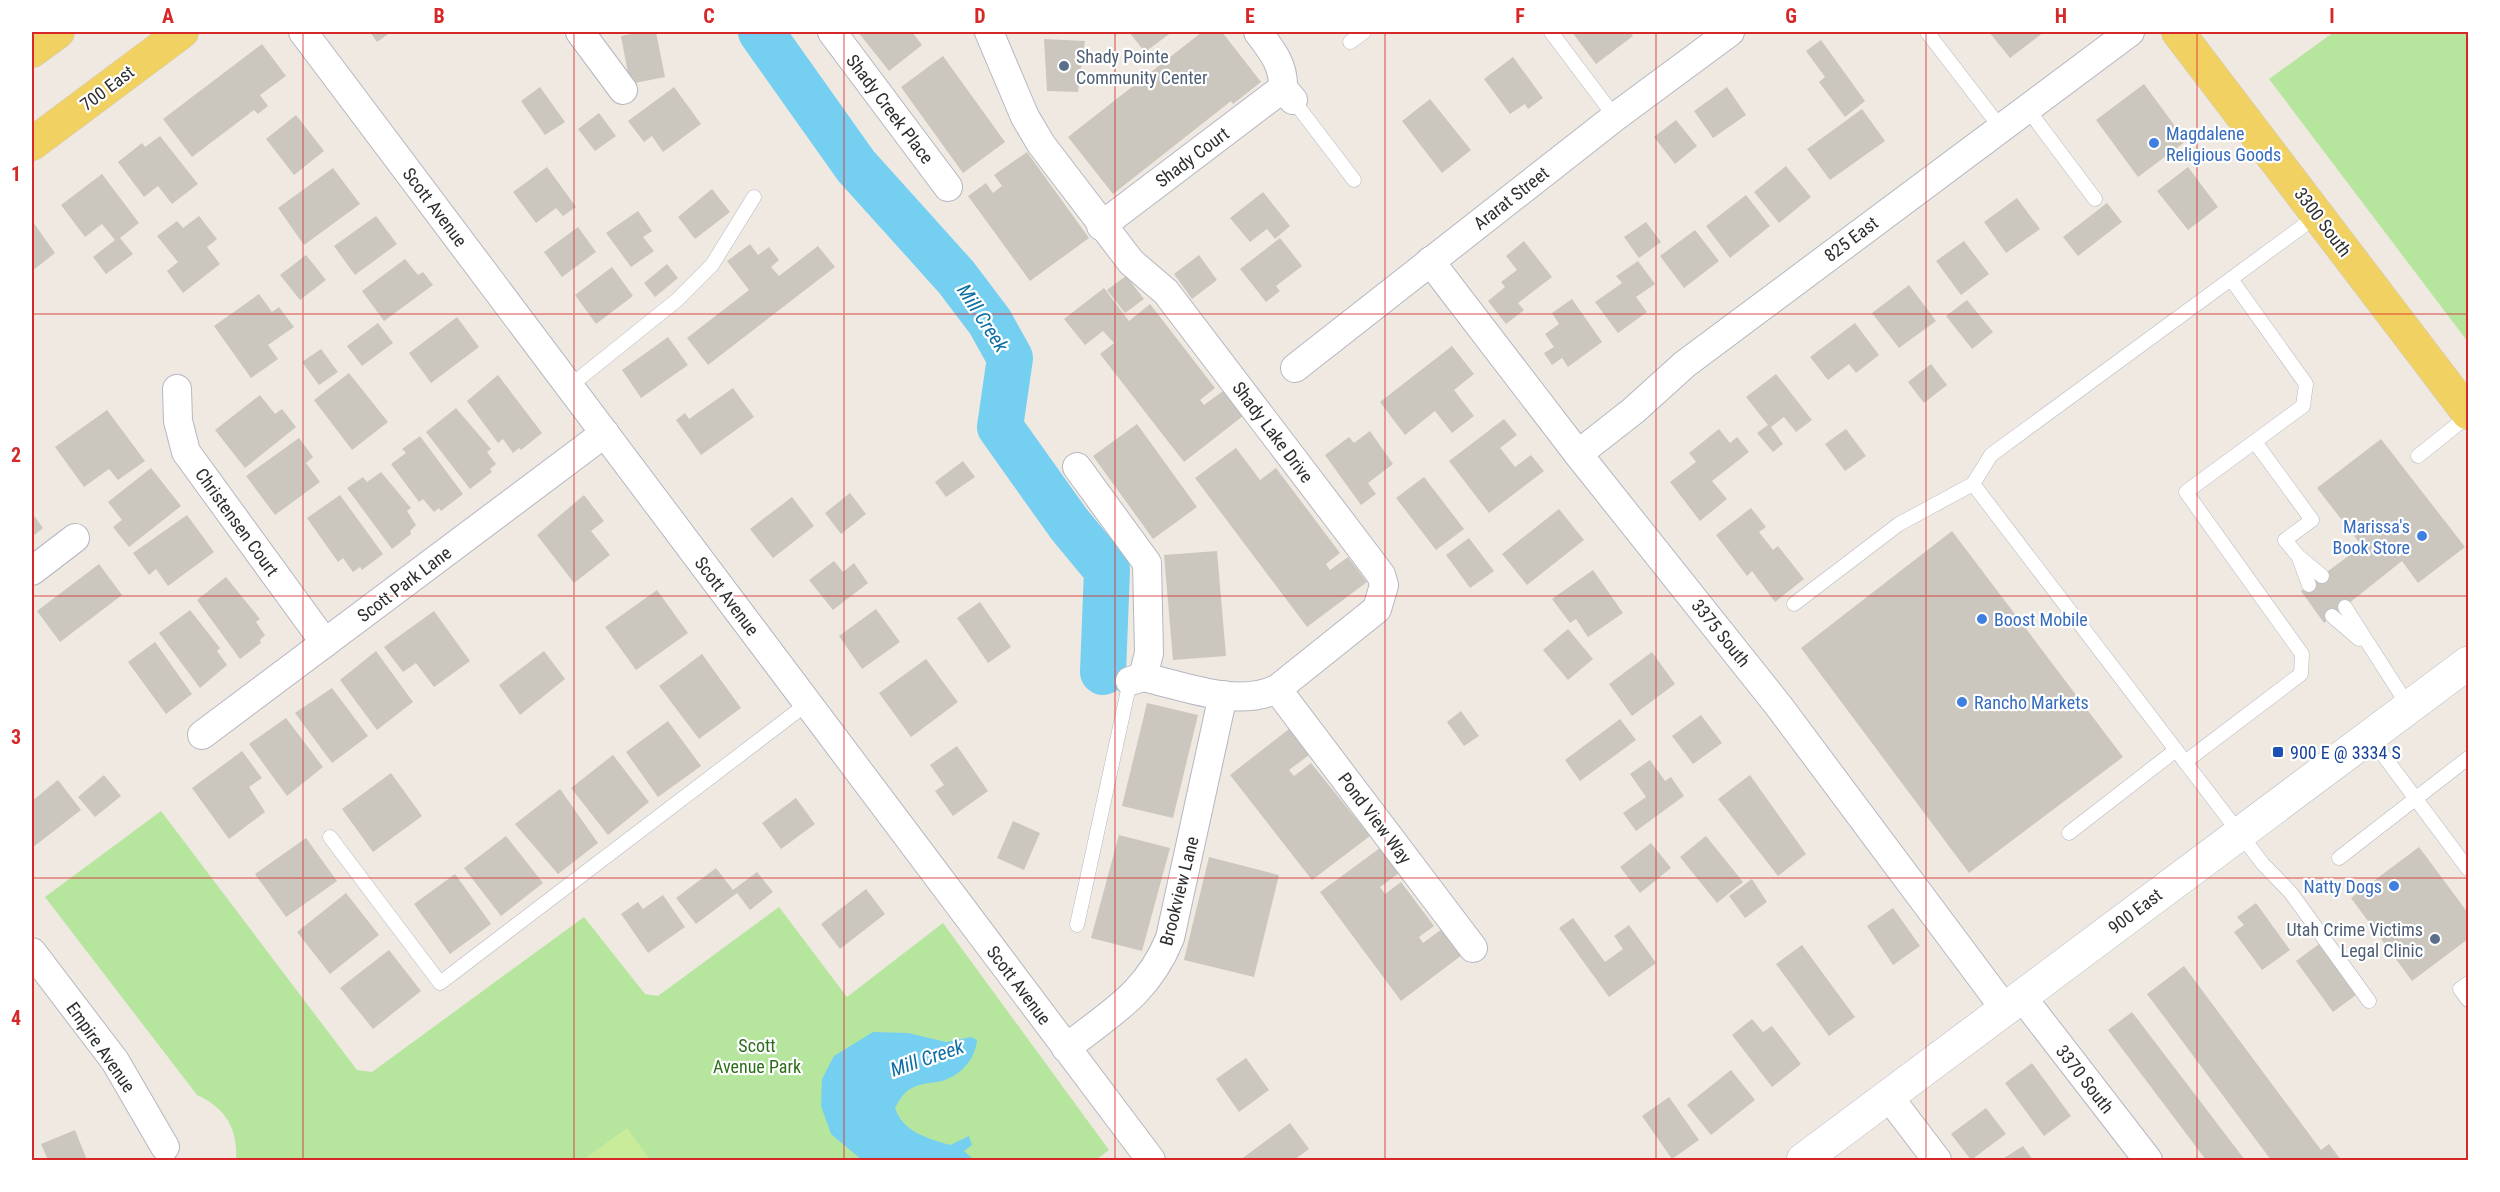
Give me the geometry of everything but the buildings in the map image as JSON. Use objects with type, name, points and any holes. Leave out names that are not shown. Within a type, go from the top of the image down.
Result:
[{"type":"main road","points":[[32,51],[58,32]]},
{"type":"main road","name":"700 East","points":[[32,144],[182,32]]},
{"type":"main road","name":"3300 South","points":[[2178,32],[2469,414]]},
{"type":"main road","name":"900 East","points":[[1803,1161],[2239,832],[2469,663]]},
{"type":"street","name":"Scott Avenue","points":[[303,32],[1151,1161]]},
{"type":"street","points":[[580,32],[623,90]]},
{"type":"street","name":"Shady Creek Place","points":[[832,32],[948,187]]},
{"type":"street","name":"Shady Lake Drive","points":[[989,32],[1025,117],[1041,144],[1101,226],[1131,262],[1166,291],[1381,575],[1384,585],[1377,609],[1277,689],[1263,695],[1223,695],[1137,679]]},
{"type":"street","points":[[1258,32],[1279,62],[1288,94]]},
{"type":"street","name":"Ararat Street","points":[[1295,368],[1615,117],[1730,32]]},
{"type":"street","name":"825 East","points":[[1578,454],[1685,364],[2026,107],[2130,32]]},
{"type":"street","name":"Shady Court","points":[[1101,226],[1288,94]]},
{"type":"street","name":"3375 South","points":[[1430,261],[1578,454],[2013,1003]]},
{"type":"street","name":"Christensen Court","points":[[177,389],[178,421],[186,452],[325,643]]},
{"type":"street","name":"Scott Park Lane","points":[[202,735],[605,433]]},
{"type":"street","points":[[1077,467],[1147,563],[1150,582],[1149,653],[1137,679]]},
{"type":"street","points":[[32,571],[75,538]]},
{"type":"street","name":"Pond View Way","points":[[1277,689],[1473,948]]},
{"type":"street","name":"Brookview Lane","points":[[1066,1048],[1142,987],[1162,958],[1170,939],[1223,695]]},
{"type":"street","name":"Empire Avenue","points":[[32,952],[115,1061],[165,1147]]},
{"type":"street","name":"3370 South","points":[[2013,1003],[2148,1161]]},
{"type":"street","points":[[1889,1097],[1937,1161]]},
{"type":"lane","points":[[1350,42],[1364,32]]},
{"type":"lane","points":[[1551,32],[1615,117]]},
{"type":"lane","points":[[1927,32],[2000,127]]},
{"type":"lane","points":[[1288,94],[1354,180]]},
{"type":"lane","points":[[2026,107],[2095,199]]},
{"type":"lane","points":[[570,386],[678,300],[712,265],[754,197]]},
{"type":"lane","points":[[1794,604],[1899,524],[1973,484],[1991,455],[2318,216]]},
{"type":"lane","points":[[2185,762],[2301,674],[2302,654],[2186,492],[2303,406],[2306,384],[2230,279]]},
{"type":"lane","points":[[2418,456],[2469,414]]},
{"type":"lane","points":[[2254,442],[2312,520],[2286,540],[2298,556],[2322,576]]},
{"type":"lane","points":[[1973,484],[2239,832],[2291,893],[2369,1001]]},
{"type":"lane","points":[[2298,556],[2309,585]]},
{"type":"lane","points":[[2344,607],[2409,707]]},
{"type":"lane","points":[[2332,616],[2370,648]]},
{"type":"lane","points":[[1077,925],[1137,679]]},
{"type":"lane","points":[[330,837],[440,983],[808,703]]},
{"type":"lane","points":[[2369,736],[2469,869]]},
{"type":"lane","points":[[2069,833],[2176,750]]},
{"type":"lane","points":[[2339,858],[2469,758]]},
{"type":"lane","points":[[2469,983],[2460,989],[2469,1000]]},
{"type":"green space","points":[[2334,32],[2468,32],[2468,342],[2269,79]]},
{"type":"green space","name":"Scott Avenue Park","points":[[161,811],[357,1070],[372,1072],[584,917],[645,994],[658,996],[779,907],[847,997],[943,923],[1109,1150],[1096,1160],[236,1160],[235,1139],[223,1113],[197,1095],[45,897]]},
{"type":"green space","points":[[627,1128],[650,1160],[583,1160]]},
{"type":"water","points":[[873,1032],[908,1033],[946,1042],[971,1037],[977,1040],[970,1060],[961,1071],[942,1081],[911,1089],[895,1108],[904,1123],[925,1137],[950,1145],[969,1136],[972,1145],[964,1151],[974,1160],[862,1160],[831,1134],[821,1106],[822,1079],[834,1056]]},
{"type":"waterway","name":"Mill Creek","points":[[761,32],[856,166],[956,277],[990,322],[1010,358],[1000,427],[1069,524],[1107,570],[1103,672]]},
{"type":"place","name":"Shady Pointe Community Center","points":[[1064,66]]},
{"type":"place","name":"Magdalene Religious Goods","points":[[2154,143]]},
{"type":"place","name":"Marissa's Book Store","points":[[2422,536]]},
{"type":"place","name":"Boost Mobile","points":[[1982,619]]},
{"type":"place","name":"Rancho Markets","points":[[1962,702]]},
{"type":"place","name":"900 E @ 3334 S","points":[[2278,752]]},
{"type":"place","name":"Natty Dogs","points":[[2394,886]]},
{"type":"place","name":"Utah Crime Victims Legal Clinic","points":[[2435,939]]}]
